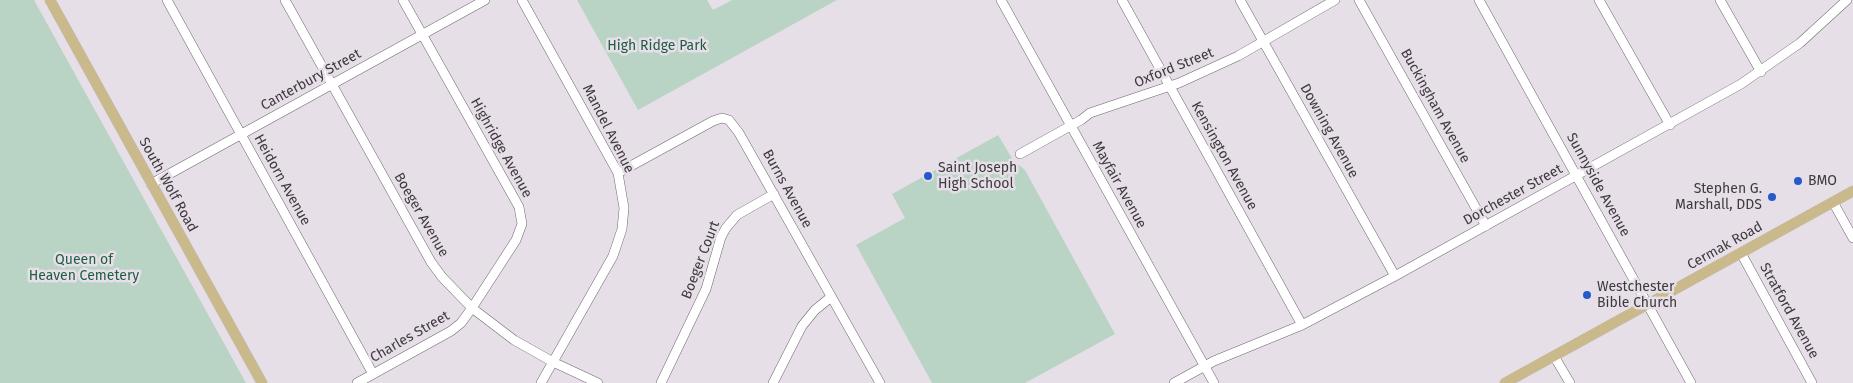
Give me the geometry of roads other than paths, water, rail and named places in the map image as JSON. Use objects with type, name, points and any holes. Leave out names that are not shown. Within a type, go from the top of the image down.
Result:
[{"type":"main road","name":"South Wolf Road","points":[[50,0],[262,383]]},
{"type":"main road","name":"Cermak Road","points":[[1505,383],[1853,191]]},
{"type":"street","name":"Heidorn Avenue","points":[[166,0],[373,374]]},
{"type":"street","name":"Boeger Avenue","points":[[285,0],[431,262],[453,290],[472,308],[514,340],[553,362],[598,383]]},
{"type":"street","name":"Highridge Avenue","points":[[403,0],[519,207],[522,217],[520,232],[516,240],[472,308]]},
{"type":"street","name":"Canterbury Street","points":[[151,184],[485,0]]},
{"type":"street","name":"Mandel Avenue","points":[[522,0],[618,173],[624,208],[619,243],[613,256],[541,383]]},
{"type":"street","name":"Mayfair Avenue","points":[[1001,0],[1214,383]]},
{"type":"street","name":"Kensington Avenue","points":[[1122,0],[1302,325]]},
{"type":"street","name":"Downing Avenue","points":[[1240,0],[1395,276]]},
{"type":"street","name":"Oxford Street","points":[[1020,154],[1090,113],[1170,86],[1238,56],[1335,0]]},
{"type":"street","name":"Buckingham Avenue","points":[[1359,0],[1486,226]]},
{"type":"street","name":"Sunnyside Avenue","points":[[1479,0],[1691,383]]},
{"type":"street","points":[[1599,0],[1670,125]]},
{"type":"street","points":[[1720,0],[1760,72]]},
{"type":"street","name":"Dorchester Street","points":[[1174,383],[1205,366],[1302,325],[1670,125],[1760,72],[1800,43],[1844,1]]},
{"type":"street","name":"Burns Avenue","points":[[618,173],[713,121],[722,118],[729,120],[734,125],[774,194],[880,383]]},
{"type":"street","name":"Boeger Court","points":[[661,383],[706,289],[726,228],[737,215],[774,194]]},
{"type":"street","points":[[1833,202],[1853,238]]},
{"type":"street","name":"Stratford Avenue","points":[[1741,253],[1812,383]]},
{"type":"street","points":[[773,383],[807,318],[832,297]]},
{"type":"street","name":"Charles Street","points":[[357,383],[456,327],[472,308]]},
{"type":"street","points":[[1554,356],[1570,383]]},
{"type":"place","name":"Saint Joseph High School","points":[[928,176]]},
{"type":"place","name":"BMO","points":[[1798,181]]},
{"type":"place","name":"Stephen G. Marshall, DDS","points":[[1772,197]]},
{"type":"place","name":"Westchester Bible Church","points":[[1587,295]]},
{"type":"park label","name":"High Ridge Park","points":[[657,46]]},
{"type":"park label","name":"Queen of Heaven Cemetery","points":[[84,268]]}]
